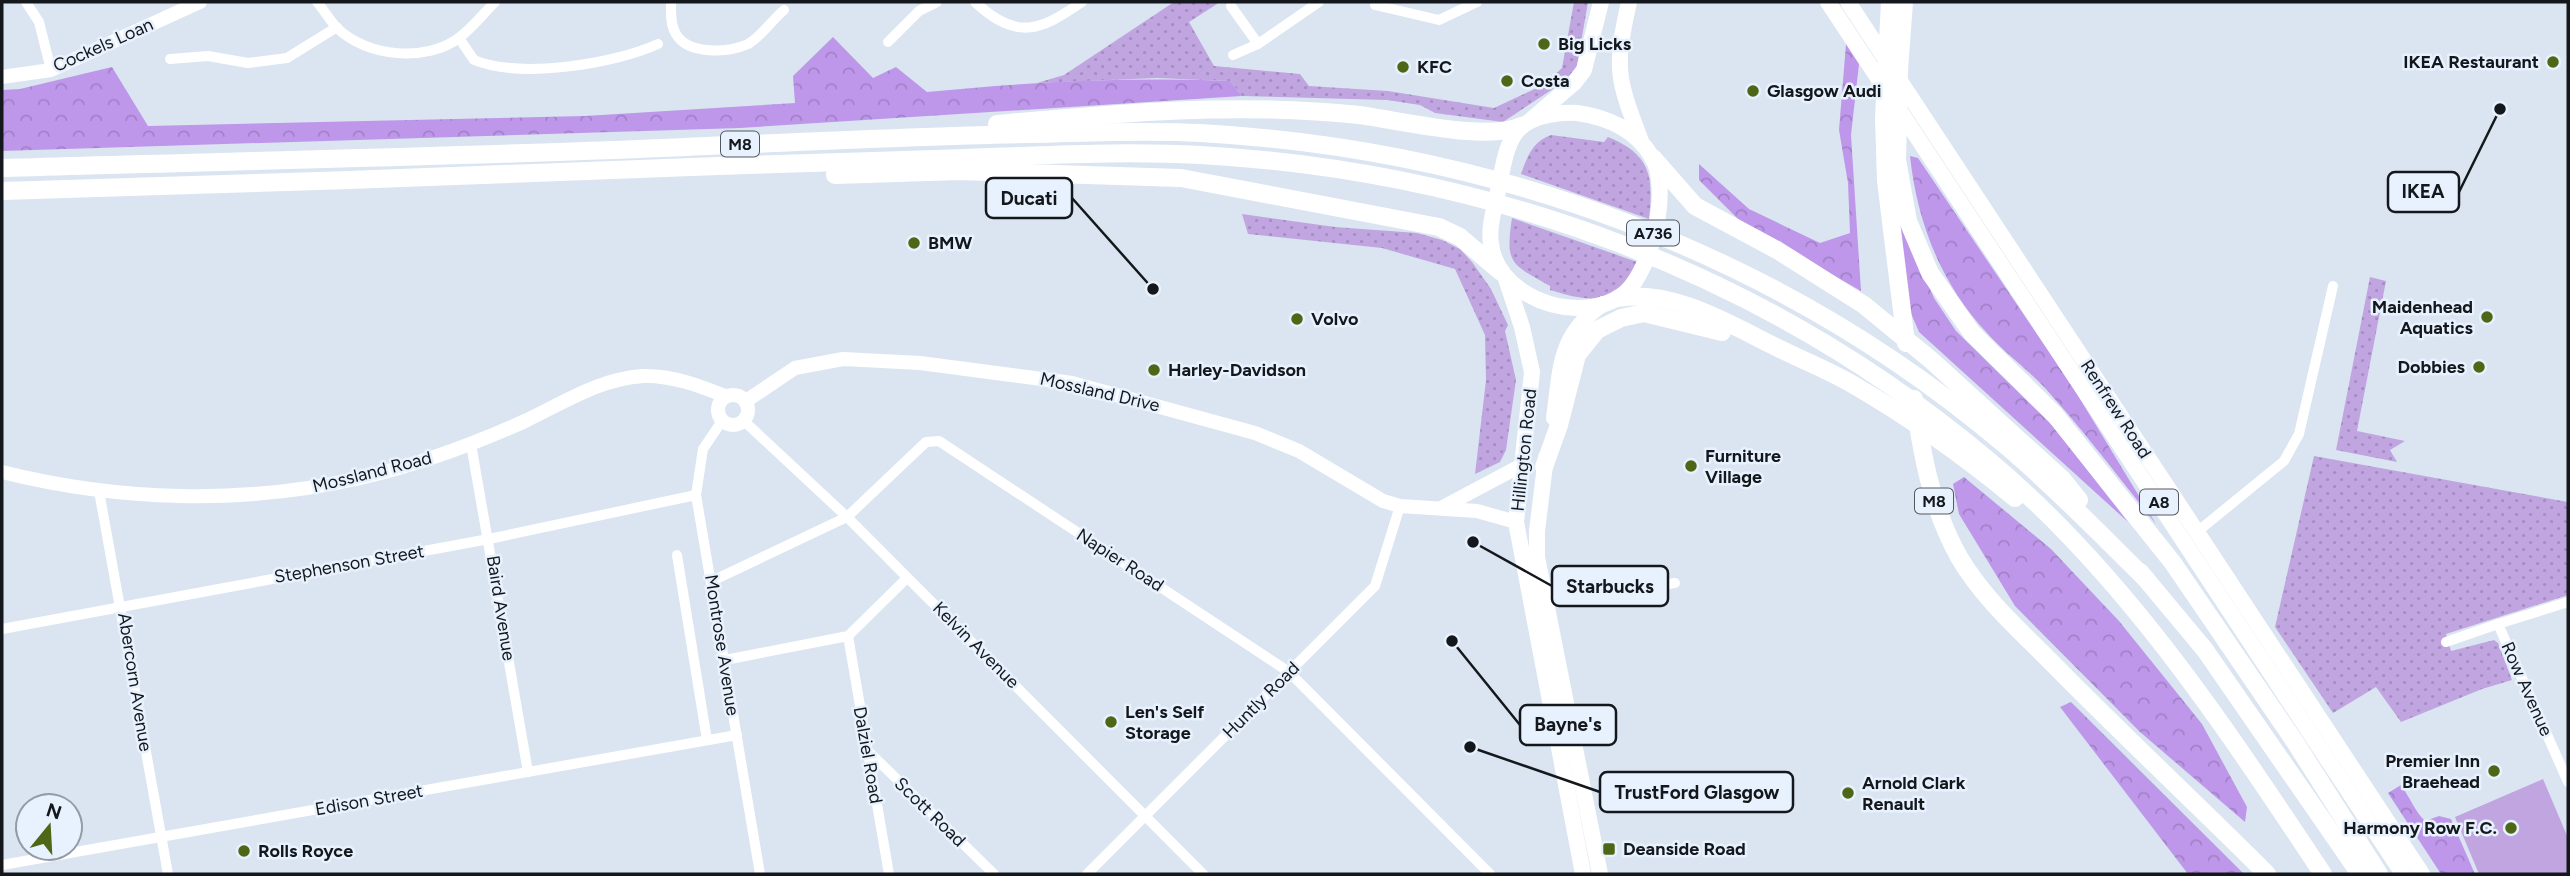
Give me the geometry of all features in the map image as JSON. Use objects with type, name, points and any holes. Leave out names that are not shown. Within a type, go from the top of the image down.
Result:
[{"type":"highway","name":"M8","points":[[1890,2],[1884,145],[1887,206],[1922,455],[1938,512],[1968,571],[2004,615],[2108,722],[2267,874]]},
{"type":"highway","points":[[1904,2],[1897,118],[1898,168],[1908,221],[1930,273],[1972,332],[2055,415],[2173,563],[2295,742],[2379,874]]},
{"type":"highway","name":"M8","points":[[2,168],[672,147],[848,138],[1194,108],[1352,114],[1492,134],[1526,124]]},
{"type":"highway","name":"M8","points":[[848,138],[1194,133],[1332,145],[1476,174],[1525,187],[1676,243],[1776,290],[1868,345],[2006,445],[2146,579]]},
{"type":"highway","name":"M8","points":[[1648,152],[1695,206],[1787,256],[1864,305],[1931,360],[2062,479],[2206,650],[2360,874]]},
{"type":"highway","name":"M8","points":[[2,191],[997,157],[1164,155],[1328,167],[1471,195],[1521,209],[1672,264],[1779,317],[1872,374],[1938,421],[2006,475],[2088,558],[2192,684],[2323,874]]},
{"type":"highway","name":"M8","points":[[339,181],[959,171],[1144,175],[1279,194],[1439,227],[1460,237],[1503,274]]},
{"type":"highway","name":"M8","points":[[1611,301],[1648,295],[1666,300],[1737,328],[1875,398],[1941,442],[2088,558]]},
{"type":"highway","name":"M8","points":[[1544,467],[1559,425],[1577,355],[1590,336],[1604,326],[1633,314],[1653,313],[1782,350]]},
{"type":"main road","points":[[1601,2],[1591,52],[1584,70],[1574,83],[1526,124],[1510,145],[1503,165],[1490,235],[1492,251],[1503,274],[1523,292],[1553,304],[1581,309],[1611,301]]},
{"type":"main road","name":"A736","points":[[1611,301],[1640,275],[1653,237],[1660,194],[1648,152],[1623,92],[1618,67],[1618,46],[1629,2]]},
{"type":"main road","name":"Renfrew Road","points":[[1829,2],[1920,123],[2197,532],[2421,874]]},
{"type":"main road","name":"Renfrew Road","points":[[1852,8],[1920,123],[2403,874]]},
{"type":"main road","points":[[1526,124],[1559,114],[1587,114],[1621,126],[1648,152]]},
{"type":"main road","name":"Hillington Road","points":[[1503,274],[1524,331],[1532,372],[1516,522],[1583,874]]},
{"type":"main road","name":"Hillington Road","points":[[1600,874],[1537,557],[1536,531],[1544,467],[1566,344],[1580,322],[1611,301]]},
{"type":"street","points":[[26,2],[39,22],[51,70]]},
{"type":"street","name":"Cockels Loan","points":[[2,77],[51,70],[200,2]]},
{"type":"street","points":[[317,2],[337,27],[361,44],[388,52],[433,51],[459,38],[495,2]]},
{"type":"street","points":[[671,2],[676,34],[686,45],[700,49],[723,50],[749,43],[784,10]]},
{"type":"street","points":[[888,42],[919,11],[937,2]]},
{"type":"street","points":[[975,2],[999,20],[1030,30],[1054,22],[1082,2]]},
{"type":"street","points":[[1233,55],[1258,44],[1319,2]]},
{"type":"street","points":[[1375,5],[1439,20],[1477,2]]},
{"type":"street","points":[[1231,5],[1258,44]]},
{"type":"street","points":[[170,60],[208,56],[248,63],[287,58],[337,27]]},
{"type":"street","points":[[459,38],[474,60],[510,69],[596,62],[635,54],[658,44]]},
{"type":"street","points":[[2197,532],[2265,479],[2289,452],[2299,434],[2333,286]]},
{"type":"street","name":"Mossland Drive","points":[[747,401],[795,369],[843,359],[920,363],[1073,383],[1255,433],[1299,451],[1367,494],[1400,506],[1477,510],[1516,522]]},
{"type":"street","name":"Mossland Road","points":[[2,472],[99,491],[229,496],[288,491],[363,478],[471,444],[582,391],[615,380],[665,377],[725,396]]},
{"type":"street","points":[[738,395],[747,401],[749,409],[744,421],[730,425],[722,421],[718,413],[725,396],[738,395]]},
{"type":"street","name":"Montrose Avenue","points":[[722,421],[703,449],[696,495],[760,874]]},
{"type":"street","name":"Kelvin Avenue","points":[[744,421],[847,517],[1203,874]]},
{"type":"street","name":"Napier Road","points":[[712,581],[847,517],[926,442],[939,441],[1289,672],[1490,874]]},
{"type":"street","name":"Baird Avenue","points":[[471,444],[528,772]]},
{"type":"street","name":"Mossland Drive","points":[[1443,507],[1522,465]]},
{"type":"street","name":"Abercorn Avenue","points":[[99,491],[122,606],[168,874]]},
{"type":"street","name":"Stephenson Street","points":[[2,629],[489,539],[696,495]]},
{"type":"street","name":"Huntly Road","points":[[1087,874],[1375,586],[1400,506]]},
{"type":"street","points":[[677,555],[707,740]]},
{"type":"street","points":[[725,660],[848,636],[907,578]]},
{"type":"street","points":[[1547,602],[1675,583]]},
{"type":"street","name":"Row Avenue","points":[[2568,602],[2498,624],[2568,782]]},
{"type":"street","points":[[2446,642],[2498,624]]},
{"type":"street","name":"Dalziel Road","points":[[848,636],[889,874]]},
{"type":"street","name":"Edison Street","points":[[2,865],[737,735]]},
{"type":"street","name":"Scott Road","points":[[866,750],[994,874]]},
{"type":"shaded area","points":[[1174,2],[1220,2],[1189,22],[1214,66],[1300,74],[1309,86],[1388,91],[1494,108],[1545,84],[1562,68],[1574,2],[1588,2],[1577,66],[1568,79],[1503,122],[1435,113],[1420,105],[1387,100],[1242,96],[1230,81],[1157,78],[1037,83],[1064,75]]},
{"type":"shaded area","points":[[1551,135],[1604,142],[1608,137],[1633,151],[1641,159],[1649,179],[1649,219],[1521,174],[1535,145]]},
{"type":"shaded area","points":[[1242,214],[1335,227],[1417,233],[1442,240],[1460,249],[1491,289],[1508,325],[1505,331],[1516,380],[1506,450],[1500,462],[1475,474],[1486,380],[1485,335],[1455,269],[1382,248],[1248,234]]},
{"type":"shaded area","points":[[1512,218],[1640,263],[1621,286],[1602,297],[1580,297],[1550,290],[1550,286],[1527,273],[1514,261],[1510,245]]},
{"type":"shaded area","points":[[2370,277],[2386,281],[2357,431],[2405,441],[2390,450],[2397,462],[2336,450]]},
{"type":"shaded area","points":[[2314,456],[2568,502],[2568,595],[2446,634],[2451,651],[2494,640],[2498,643],[2512,680],[2482,689],[2401,722],[2376,687],[2333,713],[2275,627]]},
{"type":"shaded area","name":"Harmony Row F.C.","points":[[2543,779],[2568,838],[2568,874],[2479,874],[2455,817]]},
{"type":"green space","points":[[833,37],[873,78],[896,67],[927,92],[1078,81],[1192,80],[1230,81],[1242,96],[740,128],[2,151],[2,90],[20,89],[112,67],[148,126],[585,116],[795,103],[793,76]]},
{"type":"green space","points":[[1846,44],[1859,64],[1851,135],[1861,291],[1743,224],[1699,180],[1699,164],[1749,209],[1820,243],[1850,233],[1848,183],[1839,130]]},
{"type":"green space","points":[[1910,156],[1918,158],[2074,389],[2156,524],[2059,404],[1987,333],[1957,294],[1944,273],[1925,228],[1913,181]]},
{"type":"green space","points":[[1897,202],[1914,252],[1934,298],[1956,331],[2052,425],[2128,522],[1919,332],[1910,311]]},
{"type":"green space","points":[[1964,477],[2051,549],[2119,621],[2202,724],[2247,807],[2245,822],[2140,732],[2015,606],[1959,514],[1953,484]]},
{"type":"green space","points":[[2071,702],[2244,874],[2188,874],[2060,707]]},
{"type":"green space","points":[[2401,785],[2425,821],[2439,816],[2451,819],[2475,874],[2441,874],[2388,793]]},
{"type":"place","name":"Big Licks","points":[[1544,44]]},
{"type":"place","name":"IKEA Restaurant","points":[[2553,62]]},
{"type":"place","name":"KFC","points":[[1403,67]]},
{"type":"place","name":"Costa","points":[[1507,81]]},
{"type":"place","name":"Glasgow Audi","points":[[1753,91]]},
{"type":"place","name":"IKEA","points":[[2500,109]]},
{"type":"place","name":"BMW","points":[[914,243]]},
{"type":"place","name":"Ducati","points":[[1153,289]]},
{"type":"place","name":"Maidenhead Aquatics","points":[[2487,317]]},
{"type":"place","name":"Volvo","points":[[1297,319]]},
{"type":"place","name":"Dobbies","points":[[2479,367]]},
{"type":"place","name":"Harley-Davidson","points":[[1154,370]]},
{"type":"place","name":"Furniture Village","points":[[1691,466]]},
{"type":"place","name":"Starbucks","points":[[1473,542]]},
{"type":"place","name":"Bayne's","points":[[1452,641]]},
{"type":"place","name":"Len's Self Storage","points":[[1111,722]]},
{"type":"place","name":"TrustFord Glasgow","points":[[1470,747]]},
{"type":"place","name":"Premier Inn Braehead","points":[[2494,771]]},
{"type":"place","name":"Arnold Clark Renault","points":[[1848,793]]},
{"type":"place","name":"Harmony Row F.C.","points":[[2511,828]]},
{"type":"place","name":"Deanside Road","points":[[1609,849]]},
{"type":"place","name":"Rolls Royce","points":[[244,851]]}]
